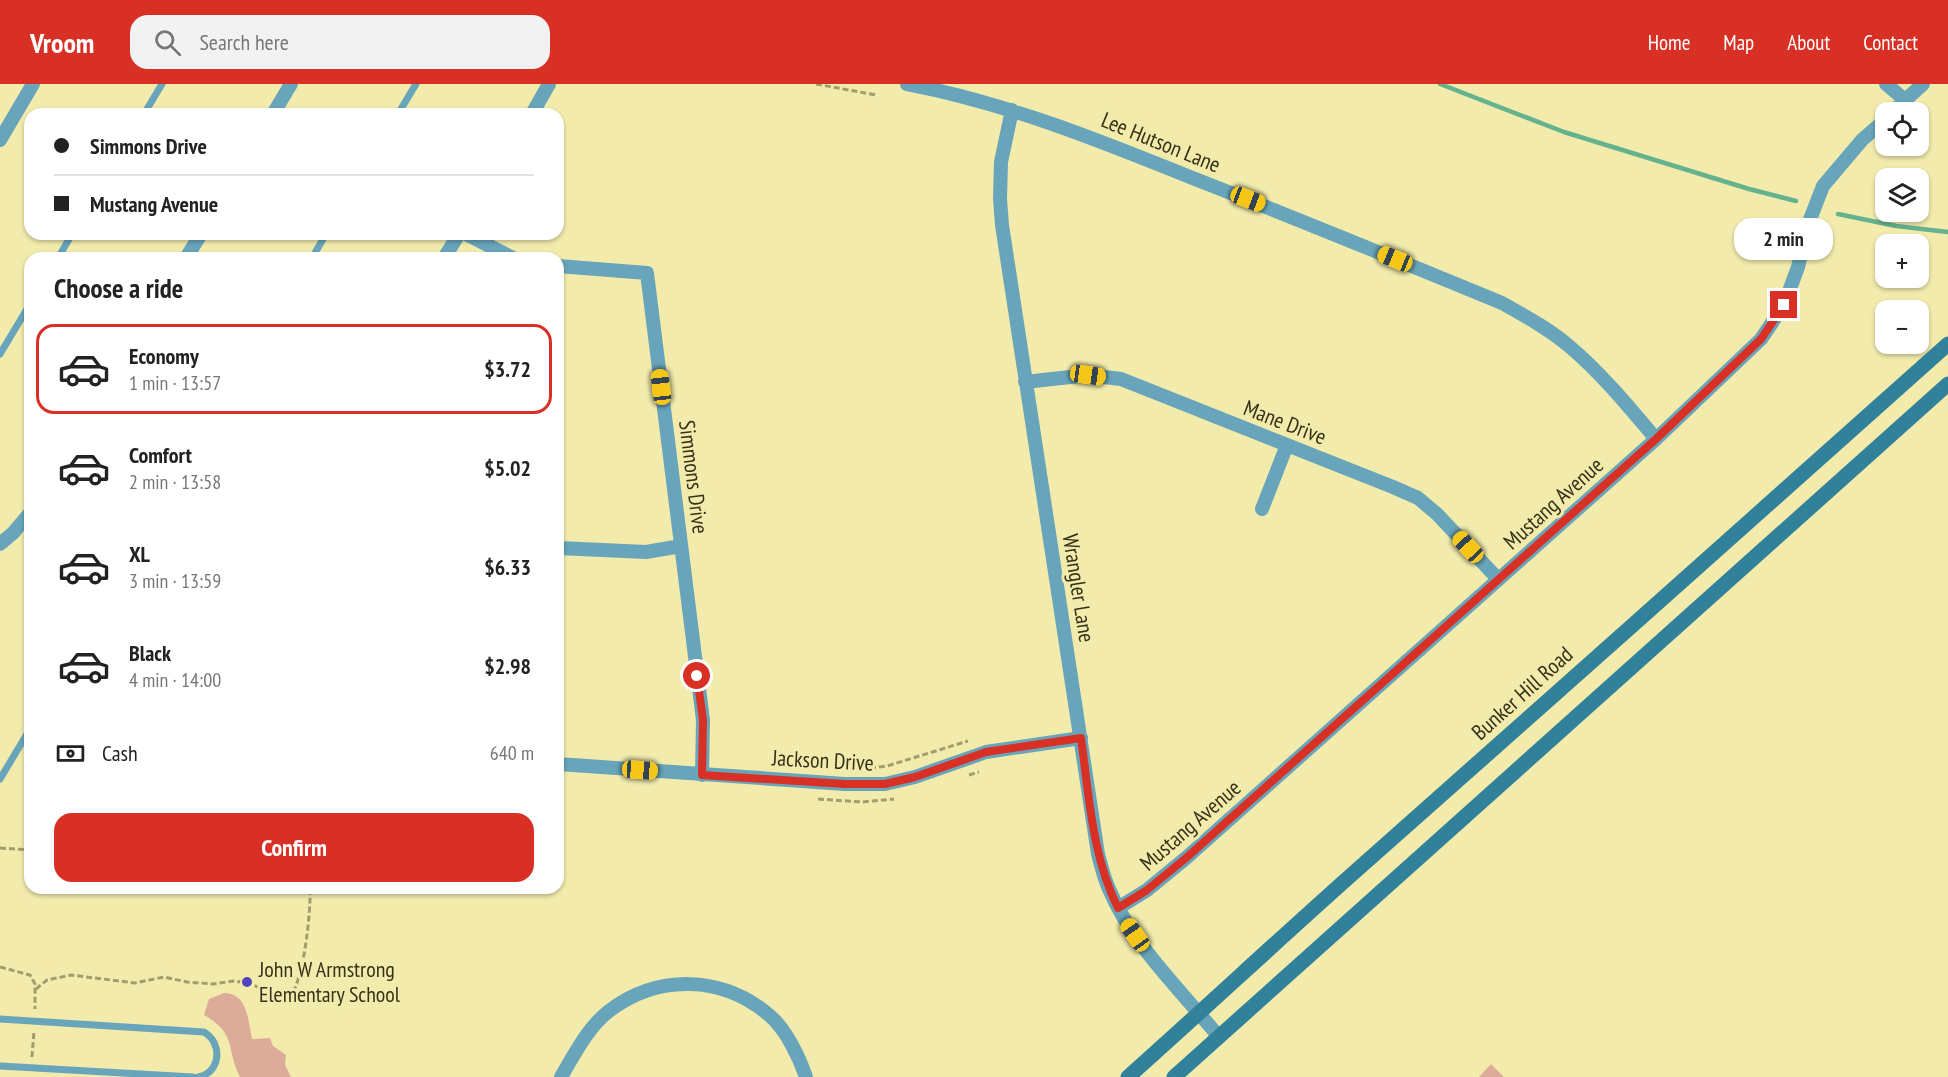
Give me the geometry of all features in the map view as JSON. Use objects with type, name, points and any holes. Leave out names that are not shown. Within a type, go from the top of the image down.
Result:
[{"type":"main road","name":"Bunker Hill Road","points":[[1128,1077],[1349,877],[1948,344]]},
{"type":"main road","points":[[1174,1077],[1948,384]]},
{"type":"street","points":[[0,140],[33,84]]},
{"type":"street","points":[[277,108],[291,84]]},
{"type":"street","points":[[535,108],[549,84]]},
{"type":"street","name":"Lee Hutson Lane","points":[[907,84],[1012,110],[1082,134],[1269,207],[1502,303],[1539,324],[1569,346],[1602,378],[1656,439]]},
{"type":"street","points":[[1886,84],[1905,100],[1923,84]]},
{"type":"street","name":"Wrangler Lane","points":[[1012,110],[1001,162],[1002,225],[1098,854],[1108,888],[1142,946],[1219,1037]]},
{"type":"street","name":"Mustang Avenue","points":[[1118,908],[1147,890],[1186,858],[1656,439],[1761,339],[1784,305],[1798,267],[1809,222],[1823,186],[1875,128]]},
{"type":"street","points":[[478,240],[501,252]]},
{"type":"street","name":"Simmons Drive","points":[[564,266],[647,273],[703,720],[702,775]]},
{"type":"street","name":"Mane Drive","points":[[1025,382],[1088,375],[1120,380],[1393,487],[1418,498],[1437,514],[1498,579]]},
{"type":"street","points":[[1262,509],[1287,445]]},
{"type":"street","points":[[0,544],[24,520]]},
{"type":"street","points":[[564,548],[646,552],[681,546]]},
{"type":"street","name":"Jackson Drive","points":[[564,764],[845,784],[885,784],[915,777],[986,752],[1081,738]]},
{"type":"street","points":[[561,1077],[592,1029],[609,1011],[637,995],[660,986],[689,983],[721,988],[770,1015],[789,1039],[806,1077]]},
{"type":"lane","points":[[148,108],[162,84]]},
{"type":"lane","points":[[402,108],[416,84]]},
{"type":"lane","points":[[0,354],[24,314]]},
{"type":"lane","points":[[0,779],[24,739]]},
{"type":"lane","points":[[0,1019],[204,1032],[218,1049],[218,1055],[209,1072],[204,1076],[195,1077],[0,1066]]},
{"type":"path","points":[[816,84],[876,95]]},
{"type":"path","points":[[866,768],[887,766],[972,740]]},
{"type":"path","points":[[0,848],[24,850]]},
{"type":"path","points":[[0,967],[30,975],[36,989],[47,980],[76,974],[135,983],[164,977],[213,984],[233,981],[249,983],[283,999],[289,998],[295,992],[300,977],[310,894]]},
{"type":"shaded area","points":[[224,993],[238,998],[246,1009],[252,1039],[270,1038],[273,1046],[286,1055],[285,1065],[291,1077],[240,1077],[226,1035],[215,1022],[204,1015],[209,999]]},
{"type":"shaded area","points":[[1491,1064],[1504,1077],[1479,1077]]},
{"type":"waterway","points":[[1440,84],[1564,132],[1749,189],[1796,201]]},
{"type":"waterway","points":[[1838,214],[1896,226],[1948,232]]},
{"type":"place","name":"John W Armstrong Elementary School","points":[[247,982]]},
{"type":"route","points":[[697,676],[703,720],[702,775],[845,784],[885,784],[915,777],[986,752],[1081,738],[1098,854],[1108,888],[1118,908],[1147,890],[1186,858],[1656,439],[1761,339],[1784,305]]}]
